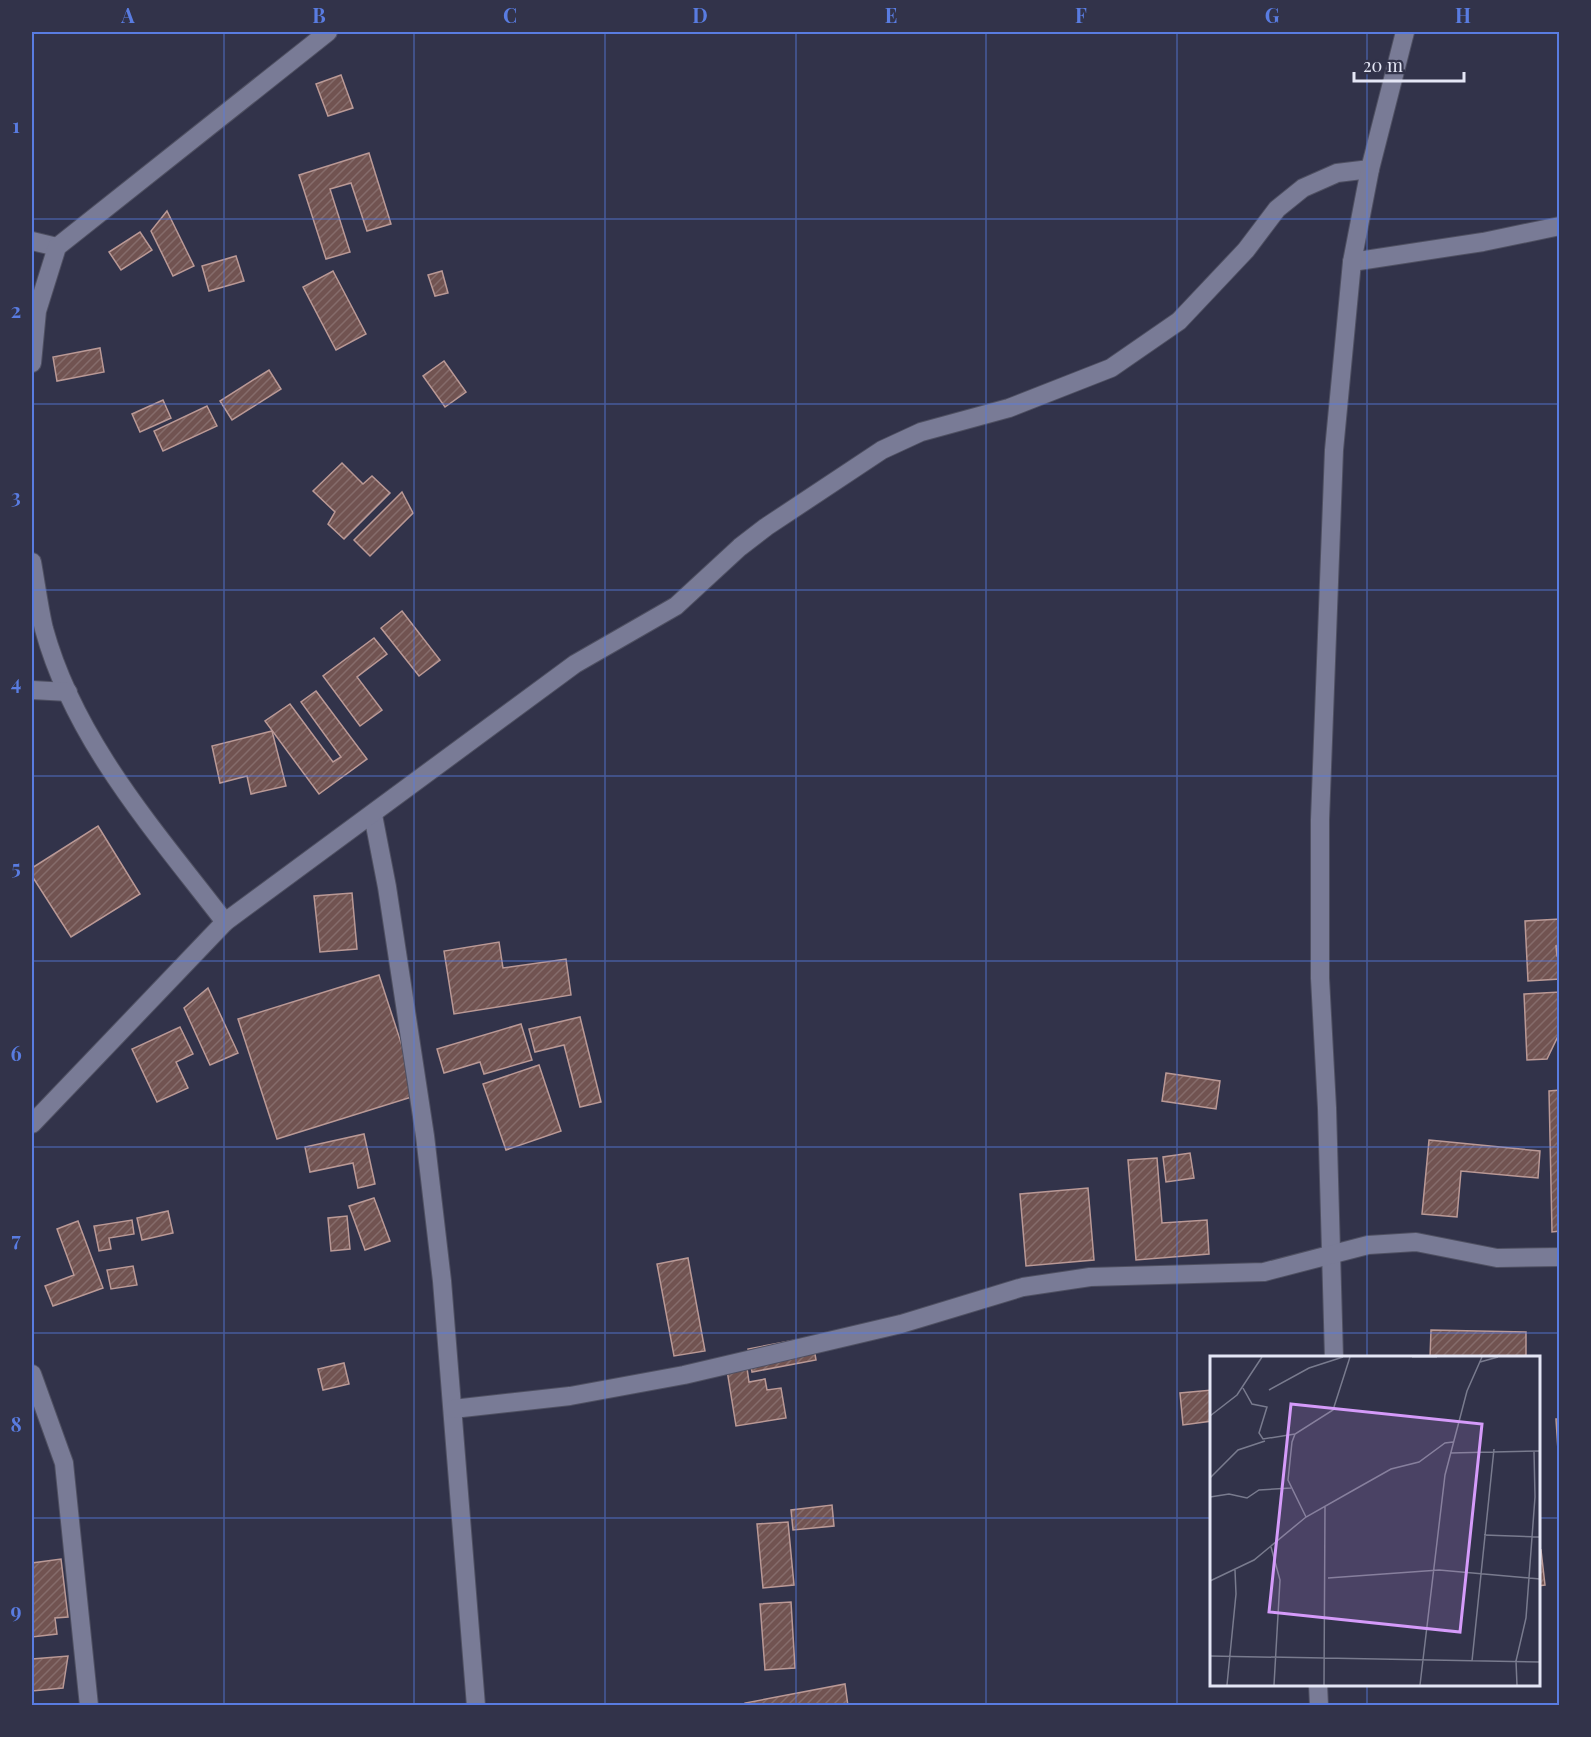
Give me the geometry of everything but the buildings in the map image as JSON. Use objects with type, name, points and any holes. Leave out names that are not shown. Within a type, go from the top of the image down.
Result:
[{"type":"street","points":[[32,363],[37,311],[57,247],[328,32]]},
{"type":"street","points":[[1334,1356],[1320,978],[1320,820],[1334,450],[1352,262],[1370,169],[1405,32]]},
{"type":"street","points":[[32,1124],[225,922],[575,664],[676,606],[740,547],[766,527],[882,450],[921,432],[1009,408],[1111,368],[1179,321],[1245,250],[1277,209],[1303,188],[1337,173],[1370,169]]},
{"type":"street","points":[[1352,262],[1484,242],[1560,226]]},
{"type":"street","points":[[32,241],[57,247]]},
{"type":"street","points":[[32,562],[45,630],[68,692],[110,771],[225,922]]},
{"type":"street","points":[[32,690],[68,692]]},
{"type":"street","points":[[373,815],[387,887],[425,1136],[442,1281],[476,1706]]},
{"type":"street","points":[[453,1409],[570,1396],[684,1375],[901,1324],[1023,1287],[1090,1276],[1264,1272],[1368,1245],[1416,1242],[1497,1258],[1560,1257]]},
{"type":"street","points":[[32,1374],[63,1463],[89,1706]]},
{"type":"street","points":[[1318,1686],[1319,1706]]}]
